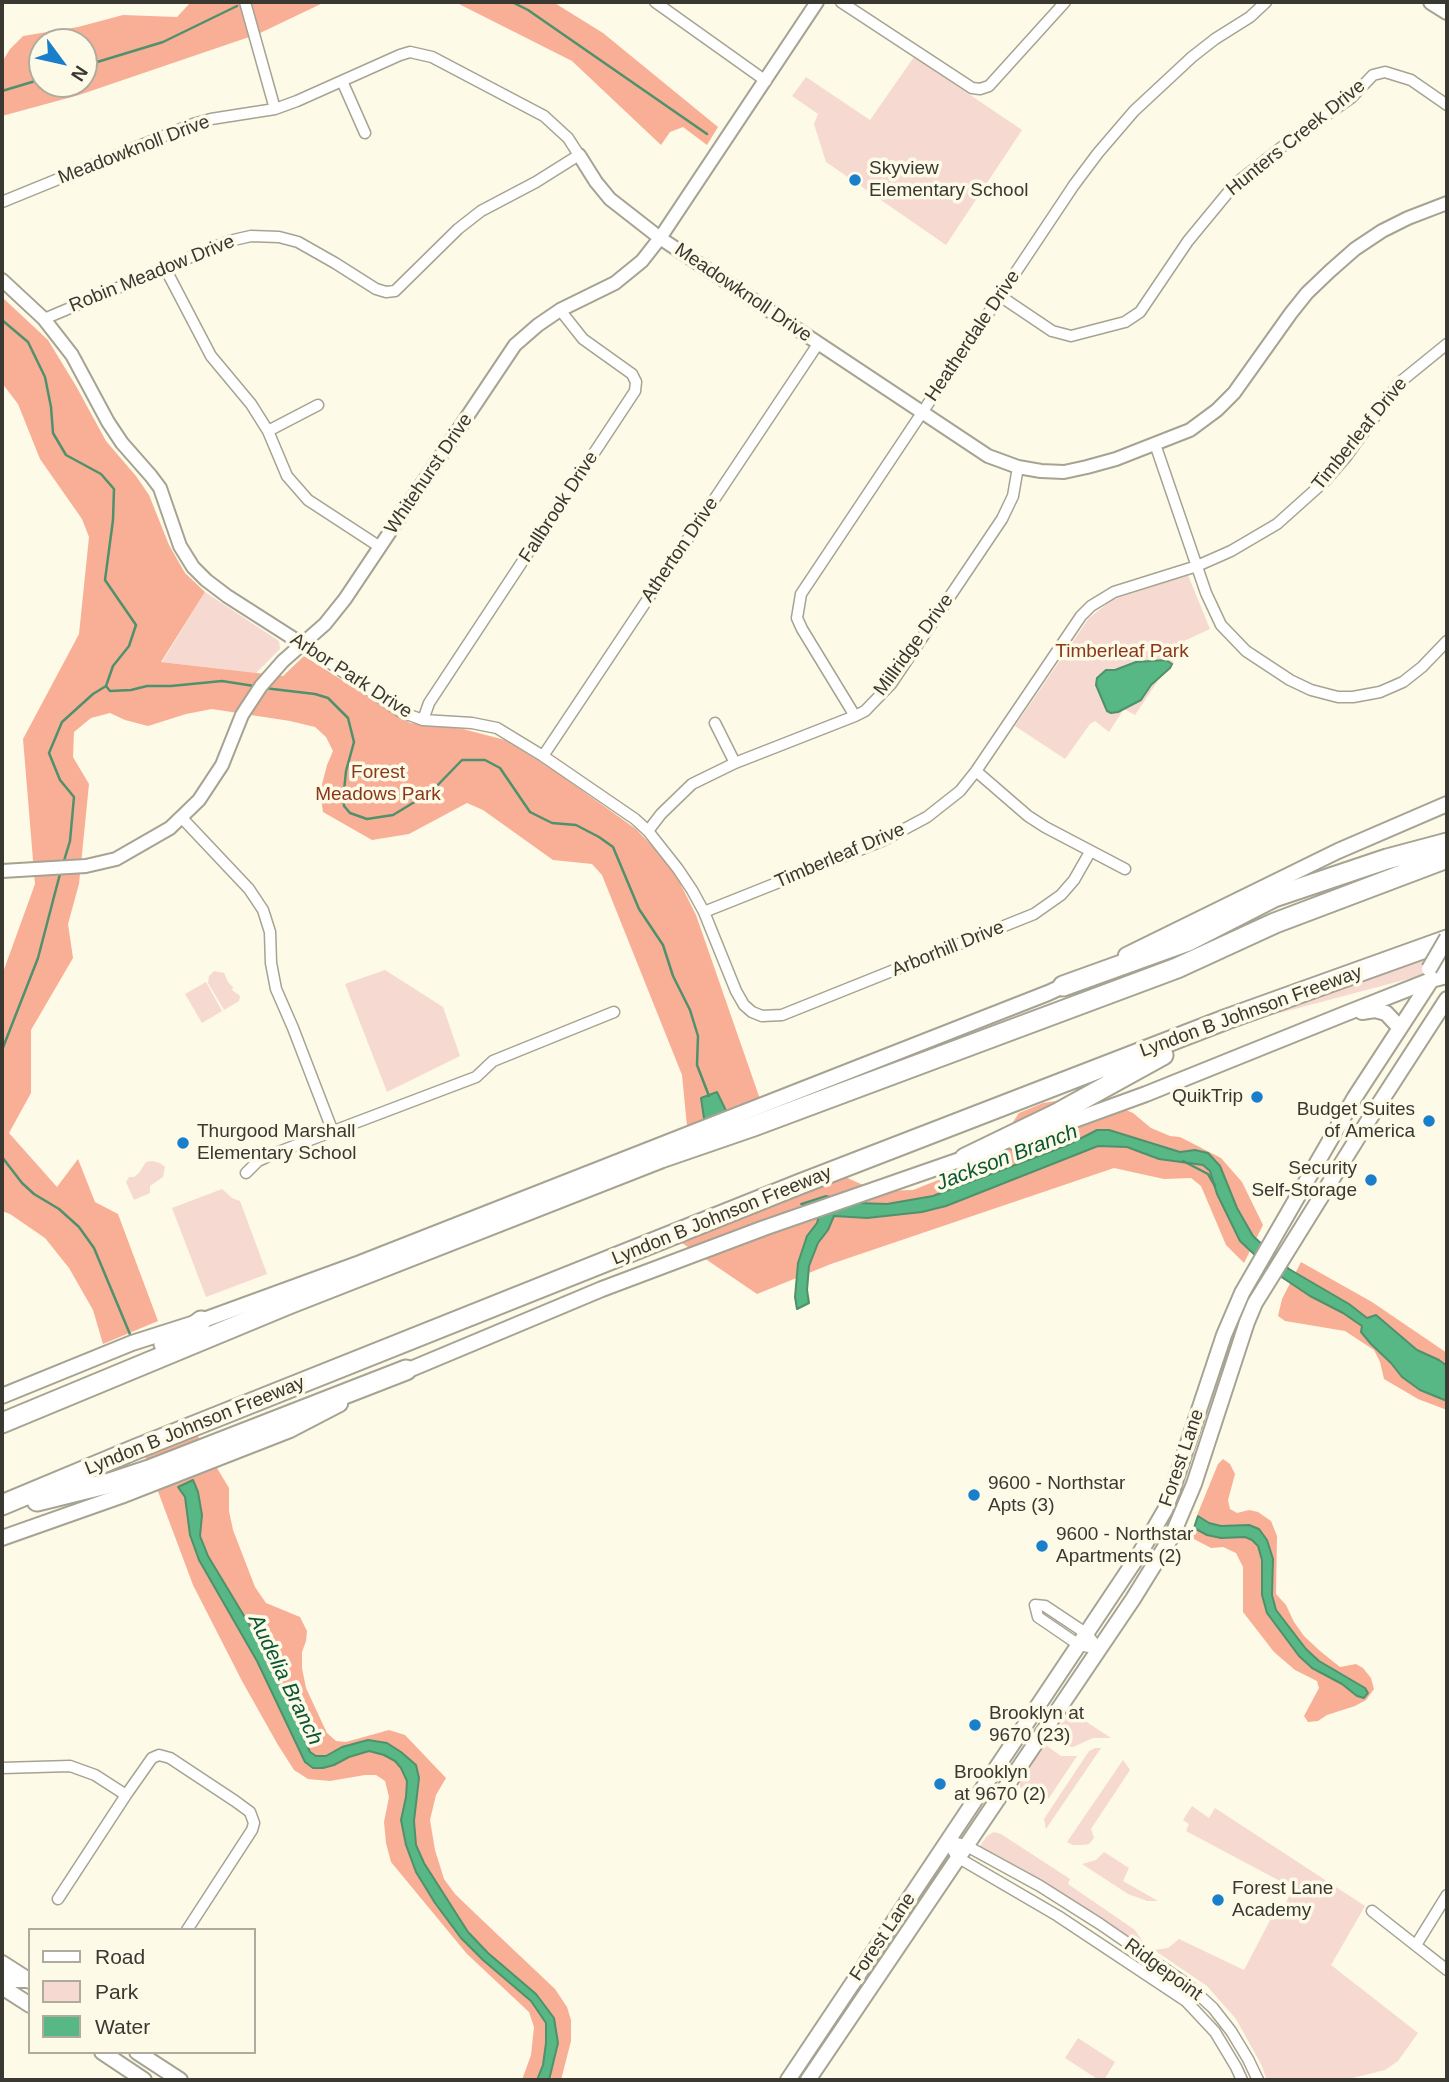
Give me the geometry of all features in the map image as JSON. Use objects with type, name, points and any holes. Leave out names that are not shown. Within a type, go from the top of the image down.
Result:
[{"type":"highway","points":[[1063,986],[1188,941],[1275,897],[1387,859],[1447,843]]},
{"type":"highway","points":[[2,1423],[289,1304],[661,1158],[1177,968],[1275,923],[1447,858]]},
{"type":"highway","name":"Lyndon B Johnson Freeway","points":[[2,1507],[136,1449],[800,1184],[1227,1019],[1447,939]]},
{"type":"highway","points":[[965,1158],[1056,1114],[1227,1019]]},
{"type":"highway","points":[[2,1412],[179,1338],[201,1321]]},
{"type":"highway","points":[[2,1507],[123,1479],[406,1370]]},
{"type":"main road","points":[[1431,2],[1447,12]]},
{"type":"main road","points":[[2,1396],[132,1343],[360,1263],[1063,986],[1338,850],[1447,804]]},
{"type":"main road","points":[[1430,975],[1447,939]]},
{"type":"main road","name":"Forest Lane","points":[[788,2080],[1140,1553],[1165,1510],[1224,1335],[1242,1293],[1355,1097],[1400,1028],[1430,975],[1447,956]]},
{"type":"main road","points":[[2,1538],[121,1496],[290,1430],[406,1370],[602,1289],[764,1228],[1102,1111],[1394,995],[1430,975],[1447,976]]},
{"type":"main road","name":"Forest Lane","points":[[808,2080],[1133,1599],[1172,1536],[1210,1439],[1247,1322],[1258,1300],[1447,999]]},
{"type":"main road","points":[[1347,1013],[1376,1010],[1387,1013],[1400,1028]]},
{"type":"main road","points":[[1370,1118],[1367,1111],[1389,1074],[1384,1053]]},
{"type":"main road","points":[[1191,1433],[1210,1439]]},
{"type":"main road","points":[[1004,1789],[998,1784],[1023,1744],[1028,1733],[1028,1721]]},
{"type":"main road","points":[[2,1963],[28,1980]]},
{"type":"main road","points":[[2,1976],[28,1980]]},
{"type":"main road","points":[[2,1987],[28,2004]]},
{"type":"main road","points":[[849,1989],[862,1999]]},
{"type":"main road","points":[[798,2080],[814,2057],[811,2045]]},
{"type":"main road","points":[[105,2054],[144,2080]]},
{"type":"main road","points":[[140,2054],[180,2080]]},
{"type":"street","points":[[244,2],[275,109]]},
{"type":"street","points":[[654,2],[765,81]]},
{"type":"street","name":"Whitehurst Drive","points":[[2,871],[86,866],[116,859],[170,828],[199,800],[222,765],[242,715],[261,686],[325,624],[345,599],[516,345],[537,325],[560,310],[615,283],[642,261],[817,2]]},
{"type":"street","points":[[841,2],[972,88],[980,89],[989,86],[1065,2]]},
{"type":"street","name":"Heatherdale Drive","points":[[855,716],[797,618],[801,594],[1074,185],[1134,111],[1192,57],[1250,17],[1266,2]]},
{"type":"street","name":"Meadowknoll Drive","points":[[2,202],[193,124],[275,109],[400,55],[419,53],[544,116],[568,138],[610,199],[660,238],[988,456],[1018,467],[1064,472],[1116,459],[1190,430],[1226,402],[1307,293],[1355,249],[1382,231],[1447,203]]},
{"type":"street","name":"Hunters Creek Drive","points":[[1000,296],[1052,331],[1071,337],[1125,321],[1140,312],[1188,241],[1235,184],[1292,139],[1351,98],[1373,75],[1385,72],[1411,80],[1447,105]]},
{"type":"street","points":[[342,81],[365,133]]},
{"type":"street","name":"Robin Meadow Drive","points":[[44,319],[229,242],[251,236],[279,237],[298,242],[376,289],[395,291],[481,211],[536,182],[579,155]]},
{"type":"street","points":[[165,268],[211,356],[251,404],[268,431],[287,476],[308,500],[380,547]]},
{"type":"street","name":"Arbor Park Drive","points":[[2,280],[44,319],[72,355],[108,422],[160,488],[180,546],[193,567],[206,580],[401,712],[423,720],[472,723],[497,728],[620,808],[648,831],[678,869],[704,912],[744,1005],[762,1016],[782,1015]]},
{"type":"street","name":"Fallbrook Drive","points":[[423,720],[429,703],[635,391],[636,382],[632,374],[583,339],[560,310]]},
{"type":"street","name":"Atherton Drive","points":[[543,756],[818,344]]},
{"type":"street","name":"Timberleaf Drive","points":[[704,912],[901,832],[943,805],[960,791],[976,772],[1091,606],[1114,592],[1197,566],[1253,540],[1300,505],[1325,481],[1346,457],[1399,383],[1447,344]]},
{"type":"street","points":[[268,431],[318,405]]},
{"type":"street","points":[[1155,444],[1206,593],[1221,625],[1246,651],[1262,662],[1311,690],[1338,697],[1353,697],[1390,689],[1403,682],[1447,641]]},
{"type":"street","name":"Millridge Drive","points":[[648,831],[661,814],[692,784],[735,763],[865,710],[891,684],[1002,519],[1013,496],[1018,467]]},
{"type":"street","points":[[715,723],[735,763]]},
{"type":"street","points":[[976,772],[1028,816],[1125,869]]},
{"type":"street","points":[[182,818],[249,888],[263,910],[270,932],[271,962],[276,989],[333,1132]]},
{"type":"street","name":"Arborhill Drive","points":[[782,1015],[1034,914],[1061,895],[1074,880],[1090,852]]},
{"type":"street","points":[[246,1173],[258,1161],[476,1077],[493,1061],[614,1012]]},
{"type":"street","points":[[1083,1639],[1045,1606],[1035,1605],[1038,1617],[1099,1649]]},
{"type":"street","points":[[58,1899],[152,1758],[159,1755],[170,1758],[235,1801],[250,1812],[254,1823],[188,1928]]},
{"type":"street","points":[[2,1768],[70,1766],[95,1775],[126,1796]]},
{"type":"street","name":"Ridgepoint","points":[[947,1841],[1185,2001],[1215,2032],[1241,2080]]},
{"type":"street","name":"Ridgepoint","points":[[961,1851],[1040,1886],[1187,1984],[1213,2008],[1231,2031],[1258,2080]]},
{"type":"street","points":[[1032,1900],[1040,1886]]},
{"type":"street","points":[[1416,1945],[1447,1895]]},
{"type":"street","points":[[1372,1911],[1447,1970]]},
{"type":"street","points":[[1141,1971],[1150,1959]]},
{"type":"green space","points":[[191,2],[325,2],[258,34],[98,89],[98,28],[72,28],[123,15],[177,17]]},
{"type":"green space","points":[[455,2],[553,2],[603,33],[718,127],[707,145],[683,127],[670,132],[661,145],[572,61]]},
{"type":"green space","points":[[28,35],[28,98],[68,98],[2,116],[2,62],[23,36]]},
{"type":"green space","points":[[914,57],[1022,130],[946,245],[826,162],[814,124],[818,114],[792,96],[806,77],[870,120]]},
{"type":"green space","name":"Forest Meadows Park","points":[[2,297],[48,340],[106,441],[149,495],[169,545],[185,573],[205,592],[161,662],[283,676],[304,656],[410,723],[463,729],[505,740],[552,769],[636,829],[672,867],[696,915],[769,1125],[690,1157],[682,1075],[602,875],[592,864],[553,860],[483,810],[467,803],[409,834],[372,840],[323,812],[320,792],[333,751],[326,737],[315,727],[212,709],[148,726],[110,713],[91,718],[74,732],[73,757],[89,784],[79,884],[68,924],[73,958],[31,1030],[31,1093],[9,1133],[57,1187],[78,1159],[95,1202],[118,1214],[158,1321],[103,1344],[93,1310],[69,1268],[45,1238],[2,1211],[2,975],[35,884],[23,739],[79,634],[89,537],[82,519],[40,459],[18,404],[2,383]]},
{"type":"green space","name":"Timberleaf Park","points":[[1188,575],[1210,629],[1169,648],[1174,664],[1166,669],[1135,715],[1124,709],[1109,732],[1095,721],[1090,724],[1065,759],[1015,726],[1089,618],[1112,600]]},
{"type":"green space","points":[[205,592],[279,641],[280,649],[256,673],[162,662]]},
{"type":"green space","points":[[1447,929],[1447,950],[1434,972],[1129,1053]]},
{"type":"green space","points":[[385,970],[443,1007],[460,1056],[387,1092],[345,984]]},
{"type":"green space","points":[[214,971],[224,973],[233,987],[232,990],[240,996],[239,1001],[224,1010],[208,983],[209,976]]},
{"type":"green space","points":[[206,982],[222,1011],[202,1023],[185,994]]},
{"type":"green space","points":[[1076,1098],[1105,1101],[1133,1113],[1151,1128],[1180,1137],[1221,1158],[1242,1182],[1263,1225],[1244,1263],[1226,1245],[1201,1186],[1191,1178],[1164,1179],[1114,1168],[831,1264],[757,1294],[679,1241],[836,1173],[877,1191],[913,1190],[961,1171],[993,1152],[1019,1113],[1043,1103]]},
{"type":"green space","points":[[152,1161],[165,1167],[163,1177],[150,1186],[150,1193],[134,1200],[126,1182],[129,1177],[139,1173],[146,1162]]},
{"type":"green space","points":[[222,1189],[240,1201],[267,1274],[206,1297],[172,1208]]},
{"type":"green space","points":[[1301,1262],[1372,1302],[1447,1353],[1447,1410],[1418,1399],[1384,1379],[1374,1350],[1345,1331],[1285,1321],[1278,1316],[1282,1299]]},
{"type":"green space","points":[[196,1433],[229,1488],[229,1511],[233,1530],[255,1587],[266,1603],[300,1617],[307,1631],[302,1652],[302,1668],[306,1688],[327,1733],[336,1741],[346,1742],[389,1730],[405,1735],[446,1778],[436,1795],[430,1820],[444,1879],[455,1894],[555,1989],[567,2007],[571,2020],[571,2041],[561,2080],[522,2080],[531,2055],[534,2027],[529,2012],[467,1954],[391,1862],[384,1822],[389,1797],[385,1781],[376,1775],[330,1781],[308,1779],[294,1770],[278,1745],[193,1585],[144,1454]]},
{"type":"green space","points":[[1223,1459],[1230,1464],[1235,1474],[1228,1500],[1230,1509],[1237,1513],[1249,1510],[1258,1512],[1271,1521],[1277,1536],[1276,1594],[1286,1605],[1304,1636],[1320,1651],[1340,1667],[1356,1664],[1363,1668],[1371,1678],[1374,1689],[1366,1700],[1318,1721],[1308,1722],[1304,1716],[1319,1688],[1317,1681],[1295,1670],[1274,1652],[1243,1612],[1243,1567],[1236,1553],[1223,1547],[1211,1548],[1194,1539],[1192,1531],[1198,1513],[1218,1464]]},
{"type":"green space","points":[[1070,1711],[1111,1738],[1093,1738],[1073,1747],[1062,1745],[1056,1740],[1055,1733]]},
{"type":"green space","points":[[1044,1744],[1061,1756],[1077,1756],[1049,1798],[1041,1801],[1020,1787],[1020,1782]]},
{"type":"green space","points":[[1101,1748],[1046,1829],[1044,1819],[1089,1751]]},
{"type":"green space","points":[[1123,1760],[1130,1770],[1091,1829],[1094,1838],[1089,1844],[1083,1845],[1067,1842]]},
{"type":"green space","points":[[1192,1806],[1209,1818],[1215,1808],[1365,1906],[1331,1965],[1418,2033],[1398,2061],[1385,2070],[1344,2080],[1267,2080],[1236,2019],[1207,1986],[1154,1950],[1168,1948],[1179,1939],[1244,1970],[1277,1907],[1283,1909],[1293,1888],[1186,1831],[1189,1824],[1183,1820]]},
{"type":"green space","points":[[994,1832],[1070,1879],[1068,1884],[1135,1930],[1148,1946],[1147,1950],[1021,1868],[979,1847],[987,1836]]},
{"type":"green space","points":[[1104,1852],[1129,1868],[1123,1881],[1158,1901],[1147,1901],[1128,1894],[1082,1864],[1096,1860]]},
{"type":"green space","points":[[1078,2038],[1115,2062],[1104,2080],[1099,2080],[1065,2058]]},
{"type":"water","points":[[1166,660],[1172,664],[1170,668],[1151,685],[1141,700],[1118,712],[1107,711],[1096,685],[1097,678],[1106,670],[1115,670],[1136,662]]},
{"type":"water","points":[[717,1092],[731,1121],[706,1132],[701,1098]]},
{"type":"water","points":[[1097,1130],[1109,1130],[1180,1152],[1195,1150],[1208,1153],[1220,1166],[1237,1208],[1253,1236],[1289,1269],[1349,1304],[1367,1318],[1376,1315],[1417,1350],[1447,1366],[1447,1401],[1420,1390],[1402,1377],[1361,1332],[1362,1326],[1271,1270],[1240,1241],[1217,1194],[1210,1171],[1203,1165],[1159,1159],[1127,1147],[1098,1146],[946,1206],[922,1212],[867,1218],[834,1216],[818,1243],[809,1266],[809,1303],[797,1309],[795,1297],[798,1263],[807,1236],[817,1223],[820,1212],[801,1204],[826,1196],[858,1203],[887,1204],[933,1196],[1068,1145]]},
{"type":"water","points":[[193,1480],[202,1515],[200,1536],[208,1556],[267,1654],[310,1752],[316,1756],[326,1756],[342,1747],[368,1740],[387,1743],[416,1765],[419,1778],[414,1821],[416,1845],[424,1863],[468,1932],[536,1994],[554,2018],[558,2043],[549,2080],[537,2080],[543,2065],[546,2023],[531,2001],[461,1938],[416,1872],[406,1845],[401,1820],[407,1781],[401,1768],[384,1755],[369,1751],[323,1768],[313,1768],[305,1762],[257,1661],[199,1560],[190,1535],[185,1497],[178,1487]]},
{"type":"water","points":[[1198,1516],[1221,1526],[1249,1525],[1259,1529],[1267,1540],[1273,1559],[1272,1595],[1276,1610],[1306,1649],[1319,1661],[1365,1688],[1368,1693],[1364,1698],[1312,1668],[1299,1656],[1267,1613],[1262,1595],[1262,1560],[1258,1546],[1245,1537],[1221,1538],[1207,1535],[1194,1528]]},
{"type":"waterway","points":[[512,2],[528,10],[707,134]]},
{"type":"waterway","points":[[98,62],[163,42],[237,6]]},
{"type":"waterway","points":[[2,91],[28,83]]},
{"type":"waterway","name":"Jackson Branch","points":[[2,320],[28,342],[45,377],[53,433],[66,455],[101,474],[114,489],[105,580],[136,625],[129,646],[113,666],[106,686],[110,691],[222,681],[254,686]]},
{"type":"waterway","name":"Audelia Branch","points":[[63,864],[70,841],[74,797],[60,780],[49,753],[62,722],[106,686]]},
{"type":"waterway","name":"Jackson Branch","points":[[264,688],[328,698],[348,718],[354,742],[346,771],[344,806],[350,813],[367,819],[393,815],[431,792],[462,760],[485,760],[500,768],[530,812],[552,823],[576,825],[613,847],[639,909],[663,945],[673,976],[690,1010],[698,1036],[697,1065],[709,1096]]},
{"type":"waterway","name":"Audelia Branch","points":[[2,1050],[38,958],[61,870]]},
{"type":"waterway","name":"Audelia Branch","points":[[2,1157],[34,1194],[59,1209],[79,1227],[94,1248],[132,1339]]},
{"type":"waterway","name":"Jackson Branch","points":[[1183,1161],[1208,1174],[1215,1186]]},
{"type":"place","name":"Skyview Elementary School","points":[[855,180]]},
{"type":"place","name":"QuikTrip","points":[[1257,1097]]},
{"type":"place","name":"Budget Suites of America","points":[[1429,1121]]},
{"type":"place","name":"Thurgood Marshall Elementary School","points":[[183,1143]]},
{"type":"place","name":"Security Self-Storage","points":[[1371,1180]]},
{"type":"place","name":"9600 - Northstar Apts (3)","points":[[974,1495]]},
{"type":"place","name":"9600 - Northstar Apartments (2)","points":[[1042,1546]]},
{"type":"place","name":"Brooklyn at 9670 (23)","points":[[975,1725]]},
{"type":"place","name":"Brooklyn at 9670 (2)","points":[[940,1784]]},
{"type":"place","name":"Forest Lane Academy","points":[[1218,1900]]}]
